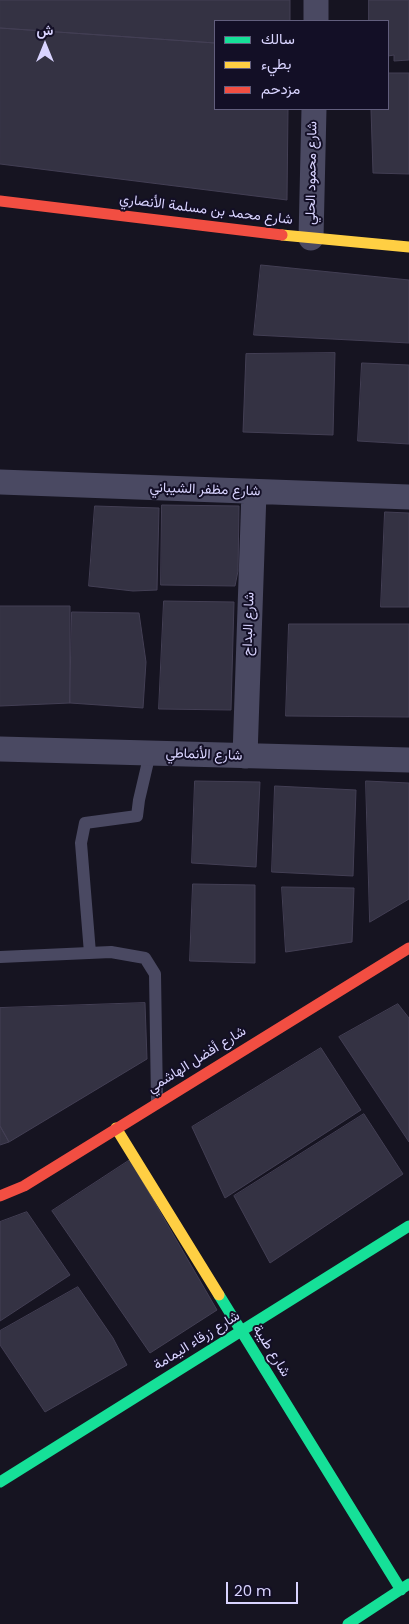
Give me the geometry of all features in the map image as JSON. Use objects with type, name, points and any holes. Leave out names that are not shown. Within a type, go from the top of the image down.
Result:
[{"type":"street","points":[[316,0],[316,20]]},
{"type":"street","name":"شارع محمود الحلي","points":[[311,238],[314,110]]},
{"type":"street","name":"شارع محمد بن مسلمة الأنصاري","points":[[0,201],[311,238],[409,247]]},
{"type":"street","name":"شارع مظفر الشيباني","points":[[0,482],[409,497]]},
{"type":"street","name":"شارع البداح","points":[[245,756],[254,492]]},
{"type":"street","name":"شارع الأنماطي","points":[[0,748],[409,760]]},
{"type":"street","name":"شارع أفضل الهاشمي","points":[[0,1196],[24,1186],[157,1102],[409,948]]},
{"type":"street","name":"شارع طيبة","points":[[116,1128],[241,1331],[405,1587]]},
{"type":"street","name":"شارع زرقاء اليمامة","points":[[0,1482],[409,1226]]},
{"type":"street","points":[[348,1624],[405,1587]]},
{"type":"lane","points":[[90,953],[81,843],[85,823],[137,816],[138,800],[150,753]]},
{"type":"lane","points":[[0,957],[111,952],[145,958],[155,974],[157,1102]]},
{"type":"building","points":[[0,0],[290,0],[290,20],[214,20],[214,43],[0,28]]},
{"type":"building","points":[[369,0],[409,0],[409,60],[394,61],[394,55],[389,56],[389,20],[369,20]]},
{"type":"building","points":[[0,28],[214,43],[214,110],[288,110],[287,200],[0,164]]},
{"type":"building","points":[[389,73],[409,73],[409,174],[373,173],[371,110],[389,110]]},
{"type":"building","points":[[261,265],[409,280],[409,343],[254,335]]},
{"type":"building","points":[[335,353],[333,435],[243,432],[246,354]]},
{"type":"building","points":[[362,363],[409,365],[409,444],[358,441]]},
{"type":"building","points":[[162,505],[239,506],[238,571],[235,586],[161,585]]},
{"type":"building","points":[[95,506],[159,508],[157,590],[133,591],[89,586]]},
{"type":"building","points":[[385,512],[409,513],[409,607],[381,607]]},
{"type":"building","points":[[164,601],[234,602],[231,710],[159,709]]},
{"type":"building","points":[[0,606],[70,606],[70,703],[0,706]]},
{"type":"building","points":[[72,612],[139,613],[146,662],[143,708],[70,703]]},
{"type":"building","points":[[289,624],[409,624],[409,717],[286,716]]},
{"type":"building","points":[[195,781],[260,782],[256,867],[192,863]]},
{"type":"building","points":[[366,781],[409,783],[409,899],[370,922]]},
{"type":"building","points":[[275,786],[356,790],[353,876],[272,872]]},
{"type":"building","points":[[193,884],[255,885],[255,963],[190,961]]},
{"type":"building","points":[[282,887],[354,888],[352,942],[286,952]]},
{"type":"building","points":[[145,1003],[147,1059],[9,1142],[0,1126],[0,1008]]},
{"type":"building","points":[[398,1004],[409,1018],[409,1142],[339,1037]]},
{"type":"building","points":[[321,1048],[361,1110],[225,1198],[192,1127]]},
{"type":"building","points":[[364,1114],[403,1174],[270,1263],[234,1196]]},
{"type":"building","points":[[0,1126],[9,1142],[0,1145]]},
{"type":"building","points":[[130,1160],[217,1310],[150,1353],[52,1211]]},
{"type":"building","points":[[27,1212],[70,1275],[0,1321],[0,1222]]},
{"type":"building","points":[[78,1287],[113,1338],[127,1365],[45,1412],[0,1345],[0,1331]]},
{"type":"traffic: fast","points":[[0,1482],[409,1226]]},
{"type":"traffic: fast","points":[[219,1295],[401,1590]]},
{"type":"traffic: fast","points":[[348,1624],[409,1584]]},
{"type":"traffic: slow","points":[[282,235],[409,247]]},
{"type":"traffic: slow","points":[[116,1128],[219,1295]]},
{"type":"traffic: jam","points":[[0,201],[282,235]]},
{"type":"traffic: jam","points":[[0,1196],[24,1186],[409,948]]}]
